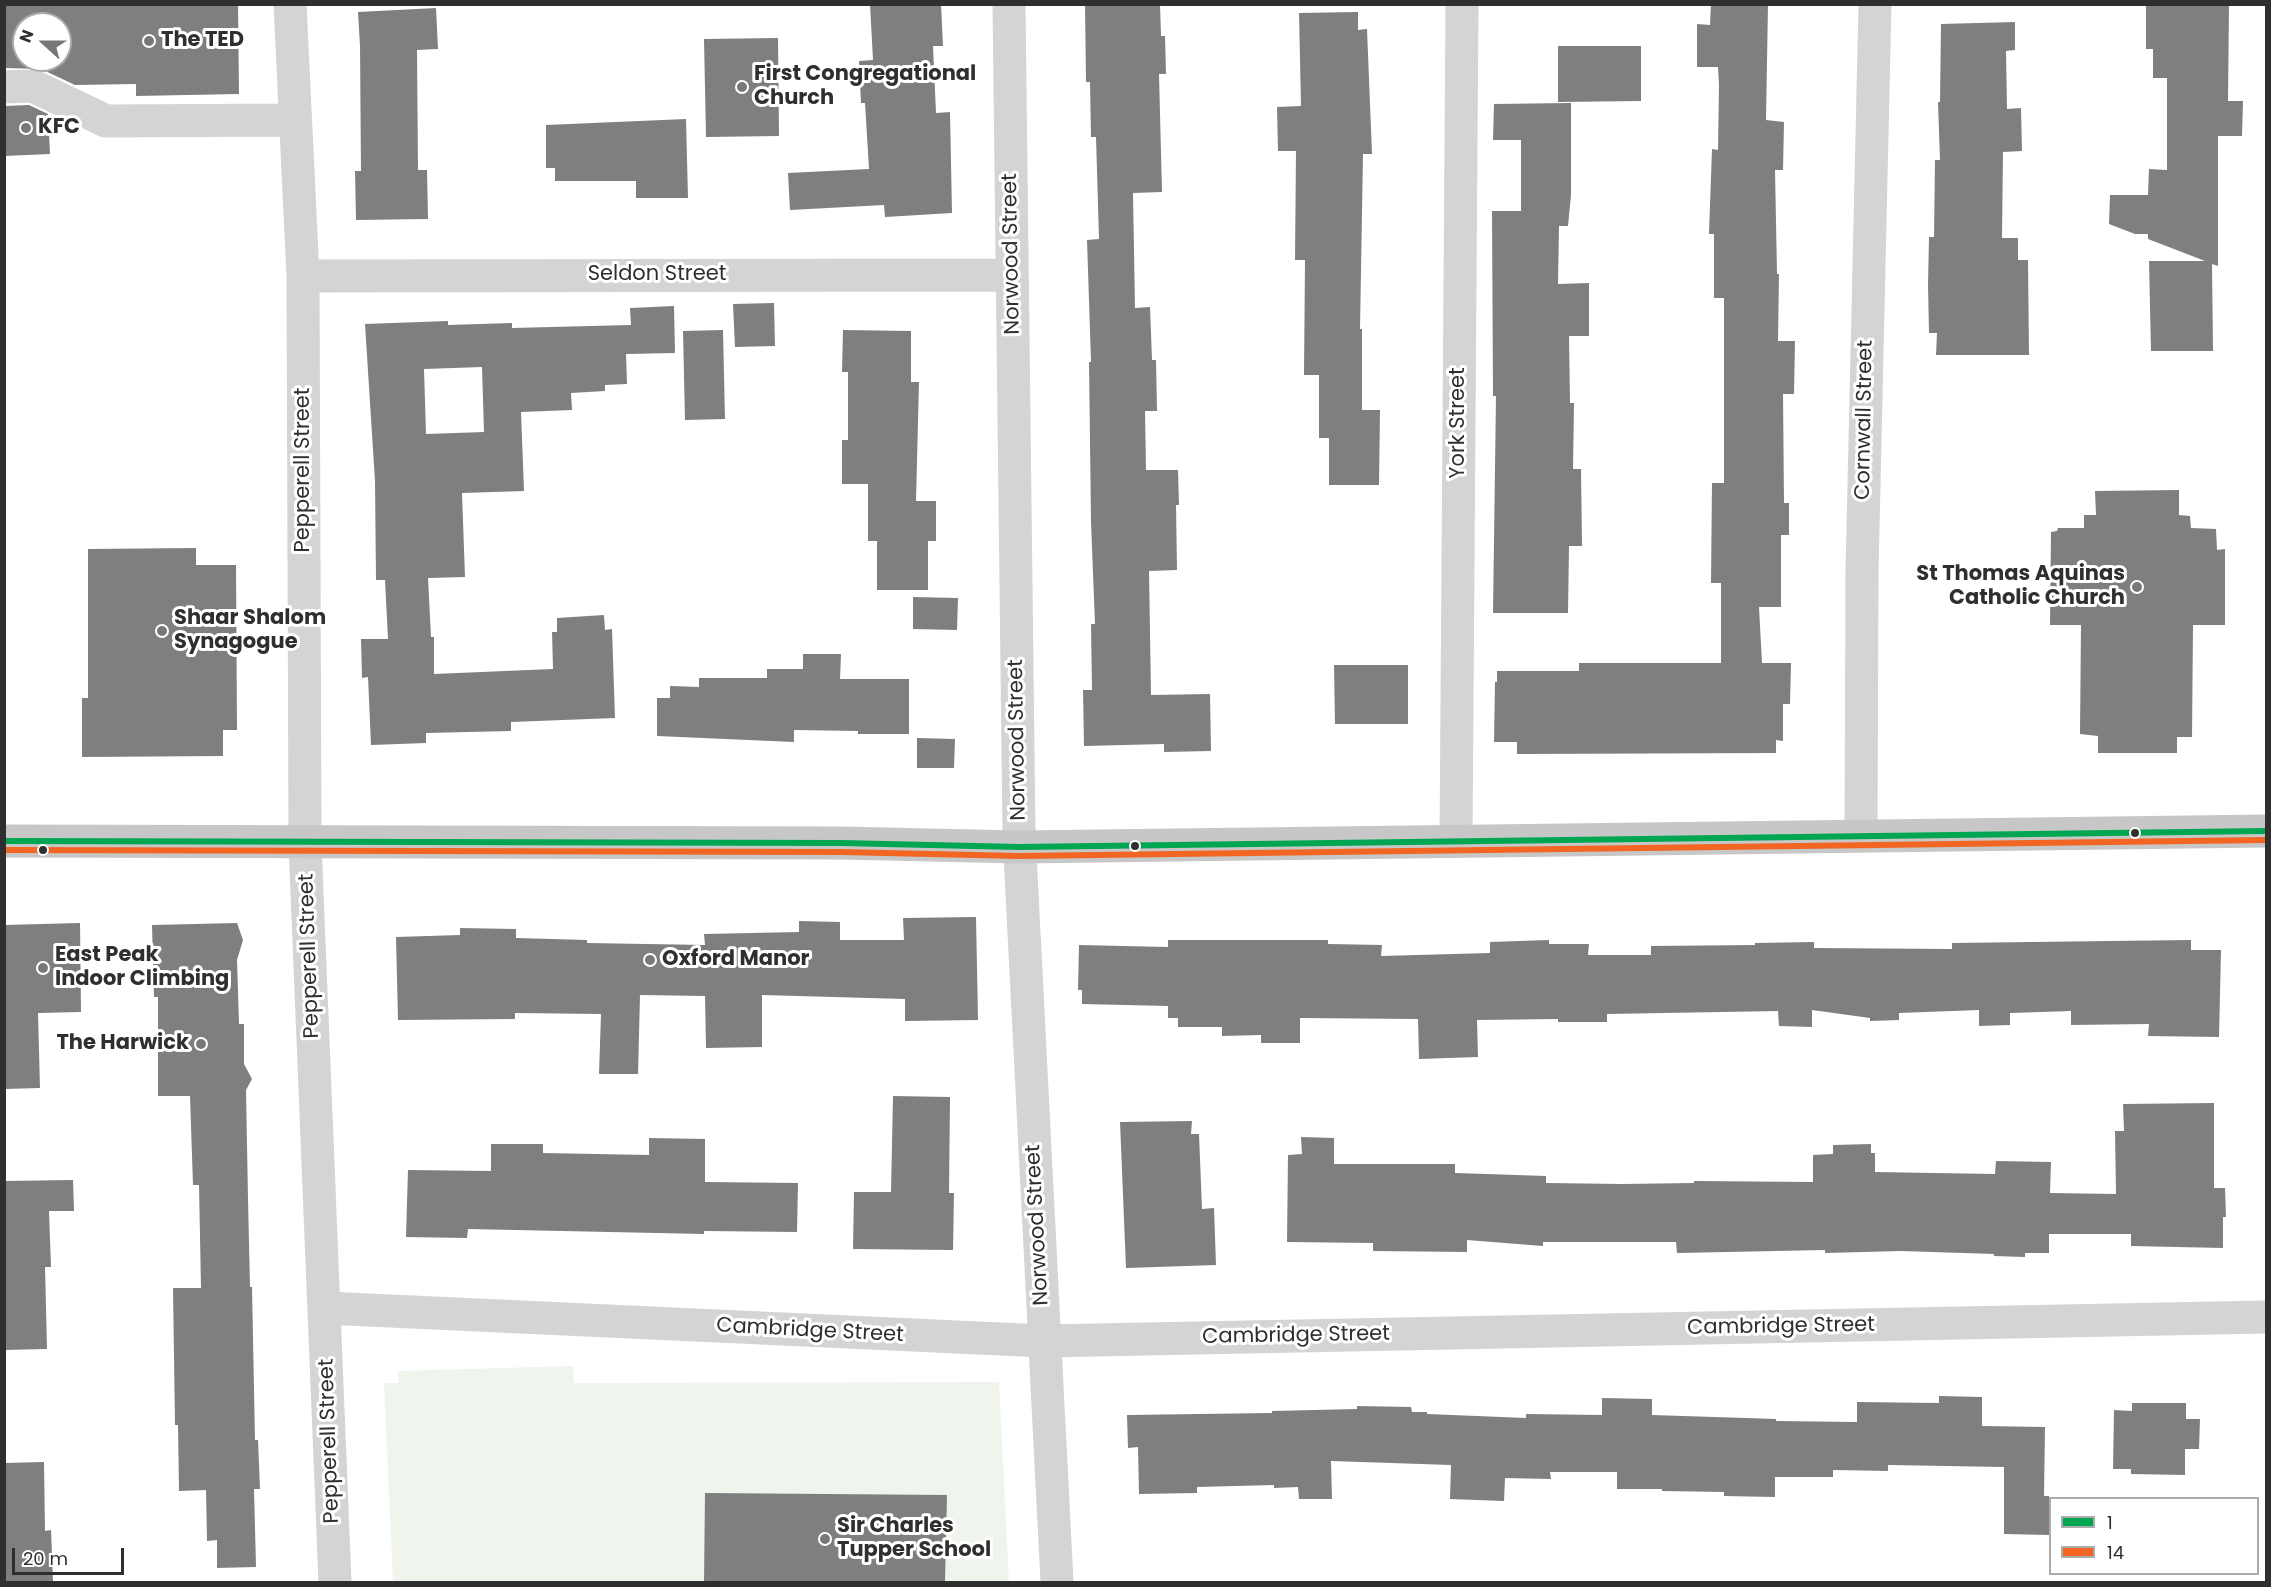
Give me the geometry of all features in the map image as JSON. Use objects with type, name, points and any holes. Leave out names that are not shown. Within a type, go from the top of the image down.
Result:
[{"type":"main road","points":[[4,841],[830,843],[1019,847],[2266,831]]},
{"type":"street","name":"Pepperell Street","points":[[290,4],[303,276],[305,843],[335,1582]]},
{"type":"street","name":"Norwood Street","points":[[1009,4],[1019,847],[1057,1582]]},
{"type":"street","name":"York Street","points":[[1456,841],[1462,4]]},
{"type":"street","name":"Cornwall Street","points":[[1861,835],[1862,572],[1875,4]]},
{"type":"street","points":[[4,87],[33,86],[106,121],[295,120]]},
{"type":"street","name":"Seldon Street","points":[[303,276],[1012,275]]},
{"type":"street","name":"Cambridge Street","points":[[325,1308],[1044,1341],[2266,1317]]},
{"type":"shaded area","points":[[573,1366],[574,1383],[999,1382],[1009,1582],[393,1582],[384,1383],[398,1383],[398,1371]]},
{"type":"building","name":"The TED","points":[[4,4],[238,4],[239,94],[136,96],[136,84],[75,85],[47,72],[72,72],[72,12],[12,12],[12,68],[4,68]]},
{"type":"building","points":[[870,4],[941,4],[943,46],[933,46],[936,113],[950,112],[952,213],[885,217],[884,205],[790,210],[788,173],[869,169],[865,103],[861,103],[859,61],[873,60]]},
{"type":"building","points":[[1085,4],[1160,4],[1161,36],[1165,36],[1166,74],[1159,74],[1162,192],[1133,193],[1135,308],[1150,307],[1152,360],[1156,360],[1157,411],[1145,411],[1146,470],[1178,470],[1179,505],[1176,505],[1177,570],[1149,571],[1151,695],[1210,694],[1211,751],[1164,752],[1164,744],[1084,746],[1083,690],[1092,690],[1091,624],[1095,624],[1091,522],[1089,362],[1091,362],[1087,240],[1099,239],[1096,137],[1091,137],[1090,82],[1086,82]]},
{"type":"building","points":[[1711,4],[1768,4],[1766,120],[1784,122],[1783,170],[1775,170],[1777,274],[1779,274],[1778,341],[1795,341],[1794,394],[1783,394],[1784,503],[1789,503],[1789,535],[1781,535],[1781,607],[1759,607],[1762,663],[1791,663],[1790,704],[1783,704],[1783,741],[1776,740],[1776,753],[1517,754],[1517,742],[1494,742],[1497,671],[1579,671],[1579,663],[1721,663],[1721,583],[1711,583],[1712,483],[1724,483],[1724,298],[1714,298],[1714,234],[1709,234],[1712,149],[1718,150],[1719,85],[1718,67],[1697,67],[1697,24],[1710,25]]},
{"type":"building","points":[[2146,4],[2229,4],[2228,101],[2243,101],[2242,136],[2218,136],[2218,266],[2212,264],[2213,351],[2151,351],[2149,261],[2205,261],[2148,239],[2148,234],[2135,234],[2109,224],[2110,195],[2148,195],[2149,169],[2167,170],[2167,78],[2153,78],[2153,49],[2146,49]]},
{"type":"building","points":[[436,8],[438,49],[417,50],[418,170],[427,170],[428,219],[356,220],[355,171],[361,171],[358,12]]},
{"type":"building","points":[[1358,12],[1358,30],[1367,29],[1372,154],[1363,154],[1360,329],[1362,329],[1362,410],[1380,410],[1379,485],[1329,485],[1329,438],[1319,438],[1319,375],[1304,375],[1305,260],[1295,260],[1296,151],[1278,151],[1277,107],[1301,106],[1299,13]]},
{"type":"building","points":[[2015,22],[2015,50],[2006,51],[2007,109],[2021,108],[2022,151],[2003,152],[2002,238],[2018,238],[2018,260],[2028,260],[2029,355],[1936,355],[1937,333],[1929,333],[1928,285],[1929,237],[1934,237],[1935,160],[1940,160],[1938,102],[1940,102],[1941,24]]},
{"type":"building","name":"First Congregational Church","points":[[778,38],[779,136],[706,137],[704,39]]},
{"type":"building","points":[[1558,46],[1641,46],[1641,101],[1558,102]]},
{"type":"building","points":[[1571,103],[1571,195],[1568,226],[1559,226],[1558,284],[1589,283],[1589,336],[1569,336],[1570,403],[1574,403],[1573,469],[1581,469],[1582,546],[1569,546],[1568,613],[1493,613],[1496,396],[1493,396],[1492,211],[1521,211],[1521,140],[1493,140],[1494,104]]},
{"type":"building","name":"KFC","points":[[29,105],[48,114],[50,154],[4,156],[4,106]]},
{"type":"building","points":[[686,119],[688,198],[636,198],[636,181],[555,181],[555,168],[546,168],[546,125]]},
{"type":"building","points":[[774,303],[775,346],[735,347],[733,304]]},
{"type":"building","points":[[674,306],[675,353],[626,354],[627,384],[605,385],[605,391],[571,393],[572,410],[521,412],[524,491],[462,493],[465,577],[428,578],[431,637],[434,637],[434,674],[553,669],[552,632],[557,632],[557,618],[604,615],[605,630],[612,629],[615,718],[511,722],[511,731],[426,733],[426,743],[371,745],[368,677],[362,678],[361,639],[388,639],[385,580],[376,580],[375,481],[365,324],[448,321],[448,325],[512,323],[512,328],[631,325],[630,308]],"holes":[[[482,367],[484,432],[426,434],[424,369]]]},
{"type":"building","points":[[723,330],[725,419],[685,420],[683,331]]},
{"type":"building","points":[[843,330],[911,331],[911,382],[919,382],[916,501],[936,501],[936,541],[928,541],[928,590],[877,590],[877,541],[868,541],[868,484],[842,484],[842,440],[848,440],[848,372],[842,372]]},
{"type":"building","name":"St Thomas Aquinas Catholic Church","points":[[2179,490],[2179,515],[2190,516],[2191,528],[2216,529],[2217,550],[2225,549],[2225,625],[2193,625],[2192,737],[2177,737],[2177,753],[2098,753],[2098,736],[2080,734],[2081,625],[2050,625],[2051,532],[2057,531],[2058,528],[2084,528],[2084,515],[2096,515],[2095,491]]},
{"type":"building","name":"Shaar Shalom Synagogue","points":[[196,548],[196,565],[236,565],[237,730],[223,730],[223,756],[82,757],[82,698],[88,698],[88,549]]},
{"type":"building","points":[[913,597],[958,598],[957,630],[913,629]]},
{"type":"building","points":[[803,654],[841,654],[840,679],[909,679],[909,734],[794,730],[794,742],[657,736],[657,698],[670,698],[670,686],[699,687],[699,678],[767,678],[767,669],[803,669]]},
{"type":"building","points":[[1334,665],[1408,665],[1408,724],[1335,724]]},
{"type":"building","points":[[917,738],[955,739],[954,768],[917,768]]},
{"type":"building","points":[[976,917],[978,1020],[905,1021],[905,999],[762,995],[762,1047],[706,1048],[705,996],[640,995],[638,1074],[599,1074],[601,1014],[515,1013],[515,1019],[398,1020],[396,937],[460,935],[460,928],[516,929],[516,938],[587,940],[587,943],[705,945],[704,934],[799,932],[799,921],[840,922],[840,940],[904,940],[903,918]]},
{"type":"building","name":"East Peak Indoor Climbing","points":[[80,923],[81,1012],[38,1013],[40,1088],[4,1089],[4,925]]},
{"type":"building","points":[[237,923],[243,940],[237,960],[239,1024],[244,1024],[244,1064],[252,1079],[246,1090],[248,1199],[255,1440],[258,1440],[260,1489],[254,1489],[256,1567],[217,1568],[217,1540],[207,1541],[206,1490],[179,1491],[178,1425],[175,1425],[173,1288],[201,1288],[199,1185],[193,1185],[190,1096],[158,1096],[158,997],[154,997],[152,925]]},
{"type":"building","points":[[1168,940],[1328,940],[1328,944],[1382,945],[1381,956],[1490,953],[1490,942],[1549,940],[1549,944],[1589,944],[1588,955],[1651,955],[1651,946],[1755,945],[1755,943],[1814,942],[1814,948],[1952,949],[1952,943],[2191,940],[2191,950],[2221,950],[2219,1037],[2148,1036],[2149,1024],[2071,1025],[2071,1011],[2010,1013],[2010,1025],[1979,1026],[1979,1010],[1899,1013],[1899,1020],[1870,1021],[1870,1018],[1812,1010],[1812,1027],[1779,1026],[1778,1011],[1607,1014],[1607,1022],[1558,1022],[1558,1019],[1477,1020],[1478,1057],[1419,1059],[1418,1019],[1300,1018],[1300,1043],[1261,1043],[1261,1035],[1222,1036],[1222,1027],[1178,1027],[1178,1018],[1168,1018],[1168,1006],[1082,1004],[1082,990],[1078,990],[1079,945],[1168,947]]},
{"type":"building","points":[[893,1096],[950,1097],[949,1193],[954,1193],[953,1250],[853,1249],[854,1192],[891,1192]]},
{"type":"building","points":[[2214,1103],[2214,1188],[2225,1188],[2226,1217],[2223,1217],[2223,1248],[2131,1246],[2131,1234],[2049,1234],[2049,1253],[2025,1253],[2025,1257],[1901,1251],[1825,1253],[1825,1250],[1677,1253],[1676,1242],[1543,1242],[1543,1246],[1467,1240],[1467,1252],[1373,1251],[1373,1243],[1287,1242],[1288,1155],[1302,1154],[1301,1137],[1334,1138],[1334,1164],[1455,1164],[1455,1173],[1546,1176],[1546,1183],[1623,1184],[1694,1183],[1694,1181],[1813,1182],[1813,1155],[1833,1154],[1833,1145],[1871,1144],[1871,1153],[1875,1153],[1875,1172],[1995,1174],[1996,1161],[2051,1162],[2050,1193],[2116,1194],[2115,1131],[2124,1131],[2123,1104]]},
{"type":"building","points":[[1192,1121],[1191,1134],[1199,1134],[1202,1209],[1214,1208],[1216,1265],[1126,1268],[1120,1122]]},
{"type":"building","points":[[649,1138],[705,1139],[705,1182],[798,1183],[797,1232],[704,1231],[704,1234],[468,1229],[467,1238],[406,1237],[408,1170],[491,1171],[491,1144],[543,1144],[543,1153],[649,1155]]},
{"type":"building","points":[[73,1180],[74,1211],[49,1211],[51,1267],[45,1267],[47,1349],[4,1350],[4,1181]]},
{"type":"building","points":[[1939,1396],[1982,1397],[1982,1426],[2045,1427],[2044,1496],[2049,1496],[2049,1535],[2004,1534],[2004,1467],[1888,1465],[1888,1471],[1833,1470],[1833,1477],[1775,1477],[1775,1497],[1724,1496],[1724,1492],[1617,1489],[1617,1472],[1550,1472],[1551,1479],[1505,1478],[1504,1501],[1450,1499],[1451,1465],[1331,1461],[1332,1499],[1299,1499],[1298,1487],[1274,1488],[1274,1485],[1197,1487],[1197,1493],[1139,1494],[1138,1447],[1128,1448],[1127,1415],[1272,1413],[1272,1411],[1357,1409],[1357,1406],[1411,1407],[1412,1412],[1427,1412],[1427,1414],[1526,1418],[1526,1414],[1602,1415],[1602,1398],[1652,1399],[1652,1415],[1857,1422],[1857,1402],[1939,1403]]},
{"type":"building","points":[[2132,1403],[2186,1403],[2186,1419],[2200,1419],[2199,1449],[2185,1449],[2185,1475],[2131,1474],[2131,1469],[2113,1469],[2114,1410],[2132,1411]]},
{"type":"building","points":[[44,1462],[45,1531],[51,1530],[53,1581],[4,1582],[4,1463]]},
{"type":"building","name":"Sir Charles Tupper School","points":[[705,1493],[947,1495],[945,1582],[704,1582]]},
{"type":"transit line","name":"1","points":[[4,841],[841,843],[1019,847],[2266,831]]},
{"type":"transit line","name":"14","points":[[4,850],[841,852],[1019,856],[2266,840]]},
{"type":"place","name":"The TED","points":[[149,41]]},
{"type":"place","name":"First Congregational Church","points":[[742,87]]},
{"type":"place","name":"KFC","points":[[26,128]]},
{"type":"place","name":"St Thomas Aquinas Catholic Church","points":[[2137,587]]},
{"type":"place","name":"Shaar Shalom Synagogue","points":[[162,631]]},
{"type":"place","name":"Oxford Manor","points":[[650,960]]},
{"type":"place","name":"East Peak Indoor Climbing","points":[[43,968]]},
{"type":"place","name":"The Harwick","points":[[201,1044]]},
{"type":"place","name":"Sir Charles Tupper School","points":[[825,1539]]}]
